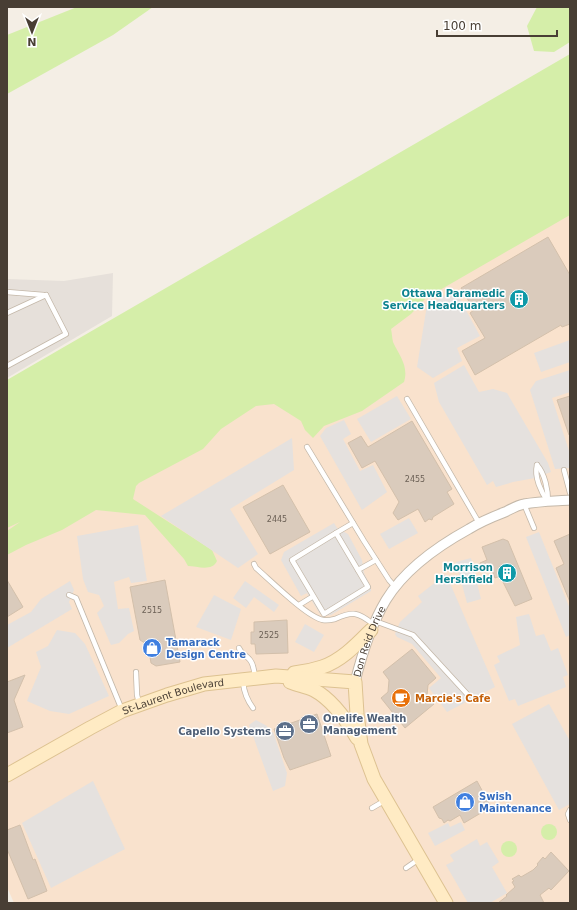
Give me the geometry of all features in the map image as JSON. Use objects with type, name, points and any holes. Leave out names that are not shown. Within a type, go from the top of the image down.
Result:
[{"type":"street","name":"Don Reid Drive","points":[[446,903],[419,859],[374,779],[361,744],[355,682],[373,625],[387,599],[421,561],[460,534],[479,523],[524,504],[570,500]]},
{"type":"street","points":[[276,676],[323,667],[353,648],[373,625]]},
{"type":"street","points":[[276,676],[315,690],[346,720],[361,744]]},
{"type":"street","name":"St-Laurent Boulevard","points":[[7,775],[122,711],[204,684],[276,676],[355,682]]},
{"type":"lane","points":[[7,292],[46,295]]},
{"type":"lane","points":[[7,312],[46,295]]},
{"type":"lane","points":[[7,366],[66,334],[46,295]]},
{"type":"lane","points":[[407,399],[479,523]]},
{"type":"lane","points":[[307,447],[376,560],[396,588]]},
{"type":"lane","points":[[537,465],[542,470],[548,494],[548,502],[543,494],[535,471],[537,465]]},
{"type":"lane","points":[[564,470],[570,493]]},
{"type":"lane","points":[[524,504],[534,528]]},
{"type":"lane","points":[[336,533],[368,587],[324,614],[312,597],[292,560],[336,533],[353,523]]},
{"type":"lane","points":[[358,570],[376,560]]},
{"type":"lane","points":[[254,564],[256,568],[299,605],[324,621],[332,620],[349,613],[354,613],[366,619],[373,625],[413,635],[468,694]]},
{"type":"lane","points":[[69,595],[76,598],[122,711]]},
{"type":"lane","points":[[299,605],[312,597]]},
{"type":"lane","points":[[239,648],[241,652],[250,659],[252,664],[245,694],[253,708]]},
{"type":"lane","points":[[136,672],[137,695],[140,705]]},
{"type":"lane","points":[[372,808],[385,800]]},
{"type":"lane","points":[[570,810],[568,814],[570,820]]},
{"type":"lane","points":[[406,868],[419,859]]},
{"type":"shaded area","points":[[570,211],[570,903],[14,903],[7,887],[7,525]]},
{"type":"shaded area","points":[[113,273],[112,316],[7,378],[7,279],[64,281]]},
{"type":"shaded area","points":[[455,290],[480,336],[457,348],[462,361],[433,378],[417,367],[427,305]]},
{"type":"shaded area","points":[[570,340],[570,362],[541,372],[534,353]]},
{"type":"shaded area","points":[[464,365],[479,392],[493,389],[507,393],[548,463],[551,472],[535,478],[496,487],[493,481],[487,485],[439,402],[434,383]]},
{"type":"shaded area","points":[[570,370],[570,392],[552,398],[570,454],[570,468],[555,469],[530,390],[536,381]]},
{"type":"shaded area","points":[[397,396],[411,419],[371,442],[357,419]]},
{"type":"shaded area","points":[[344,420],[351,434],[343,439],[360,471],[373,465],[387,492],[362,510],[320,436],[326,428]]},
{"type":"shaded area","points":[[292,438],[294,470],[230,509],[258,554],[238,568],[161,516]]},
{"type":"shaded area","points":[[409,518],[418,533],[389,549],[380,534]]},
{"type":"shaded area","points":[[334,523],[337,528],[348,534],[362,560],[364,573],[371,587],[371,591],[331,615],[325,616],[320,614],[307,593],[301,596],[281,560],[284,552]]},
{"type":"shaded area","points":[[138,525],[147,581],[131,583],[129,577],[114,582],[118,609],[129,608],[134,631],[128,634],[119,643],[111,645],[97,613],[104,606],[99,595],[88,592],[83,579],[77,536]]},
{"type":"shaded area","points":[[539,532],[570,609],[570,635],[566,637],[526,537]]},
{"type":"shaded area","points":[[471,558],[481,599],[467,603],[456,562]]},
{"type":"shaded area","points":[[446,574],[495,687],[447,712],[429,688],[441,678],[412,644],[397,637],[395,634],[400,622],[422,602],[418,596]]},
{"type":"shaded area","points":[[70,581],[74,590],[69,602],[72,609],[7,648],[7,625],[31,612],[41,599]]},
{"type":"shaded area","points":[[245,581],[279,605],[274,612],[254,597],[246,608],[233,598]]},
{"type":"shaded area","points":[[214,595],[241,609],[231,640],[196,627]]},
{"type":"shaded area","points":[[529,614],[536,636],[544,634],[551,651],[558,648],[568,675],[563,677],[566,687],[518,706],[515,699],[509,701],[494,665],[500,662],[497,656],[520,645],[516,617]]},
{"type":"shaded area","points":[[305,624],[324,635],[314,652],[295,642]]},
{"type":"shaded area","points":[[57,630],[75,633],[85,644],[109,696],[69,714],[50,711],[27,701],[41,667],[36,652],[48,646]]},
{"type":"shaded area","points":[[549,704],[570,741],[570,804],[559,810],[512,724]]},
{"type":"shaded area","points":[[256,720],[267,726],[270,733],[273,732],[287,773],[285,786],[273,791],[249,725]]},
{"type":"shaded area","points":[[93,781],[125,849],[51,888],[22,823]]},
{"type":"shaded area","points":[[461,822],[465,830],[435,846],[428,833],[448,823],[450,827]]},
{"type":"shaded area","points":[[477,839],[480,846],[487,842],[499,862],[492,867],[507,893],[490,903],[468,903],[446,865],[454,861],[450,855]]},
{"type":"green space","points":[[77,7],[153,7],[113,35],[7,94],[7,35]]},
{"type":"green space","points":[[537,7],[570,7],[570,42],[554,52],[534,51],[527,26]]},
{"type":"green space","points":[[570,54],[570,215],[426,298],[411,314],[391,329],[393,342],[404,366],[404,382],[362,411],[324,426],[313,438],[305,430],[301,421],[274,404],[256,406],[221,429],[203,449],[136,486],[133,499],[212,550],[217,561],[215,564],[204,568],[188,566],[184,559],[145,515],[96,510],[62,530],[26,545],[7,555],[7,531],[20,522],[7,528],[7,380]]},
{"type":"green space","points":[[549,824],[556,829],[557,832],[552,839],[549,840],[542,835],[541,832],[546,825]]},
{"type":"green space","points":[[506,841],[512,841],[517,846],[515,855],[512,857],[506,857],[501,852],[501,846]]},
{"type":"building","name":"Ottawa Paramedic Service Headquarters","points":[[548,237],[570,275],[570,324],[562,327],[561,325],[475,375],[462,351],[485,338],[470,313],[474,310],[461,288]]},
{"type":"building","points":[[570,396],[570,435],[569,435],[557,400]]},
{"type":"building","points":[[412,421],[452,489],[447,492],[454,504],[433,517],[432,520],[429,519],[425,522],[418,509],[398,520],[393,513],[399,502],[375,461],[362,468],[348,443],[361,436],[368,447]]},
{"type":"building","points":[[283,485],[310,532],[270,554],[243,507]]},
{"type":"building","points":[[570,534],[570,602],[556,568],[564,564],[554,541]]},
{"type":"building","name":"Morrison Hershfield","points":[[503,539],[508,541],[532,599],[515,606],[500,576],[495,578],[491,569],[483,571],[480,563],[487,560],[482,547]]},
{"type":"building","points":[[7,580],[23,607],[7,617]]},
{"type":"building","points":[[165,580],[180,662],[156,666],[151,663],[148,645],[140,640],[130,587]]},
{"type":"building","points":[[287,620],[288,653],[256,654],[255,644],[251,644],[251,632],[254,632],[254,622]]},
{"type":"building","points":[[412,649],[436,678],[428,685],[427,695],[434,704],[405,728],[381,698],[388,692],[389,680],[383,672]]},
{"type":"building","points":[[25,675],[14,700],[23,727],[7,733],[7,682]]},
{"type":"building","points":[[317,714],[331,756],[290,770],[284,758],[274,729]]},
{"type":"building","name":"Swish Maintenance","points":[[477,781],[491,807],[464,823],[460,815],[444,823],[442,819],[439,818],[433,807]]},
{"type":"building","points":[[20,825],[33,860],[35,859],[47,891],[28,899],[7,849],[7,830]]},
{"type":"building","points":[[551,852],[569,871],[551,890],[549,888],[540,895],[544,903],[498,903],[515,887],[512,879],[519,875],[521,877],[533,870],[543,857],[545,859]]},
{"type":"place","name":"Ottawa Paramedic Service Headquarters","points":[[519,299]]},
{"type":"place","name":"Morrison Hershfield","points":[[507,573]]},
{"type":"place","name":"Tamarack Design Centre","points":[[152,648]]},
{"type":"place","name":"Marcie's Cafe","points":[[401,698]]},
{"type":"place","name":"Onelife Wealth Management","points":[[309,724]]},
{"type":"place","name":"Capello Systems","points":[[285,731]]},
{"type":"place","name":"Swish Maintenance","points":[[465,802]]}]
